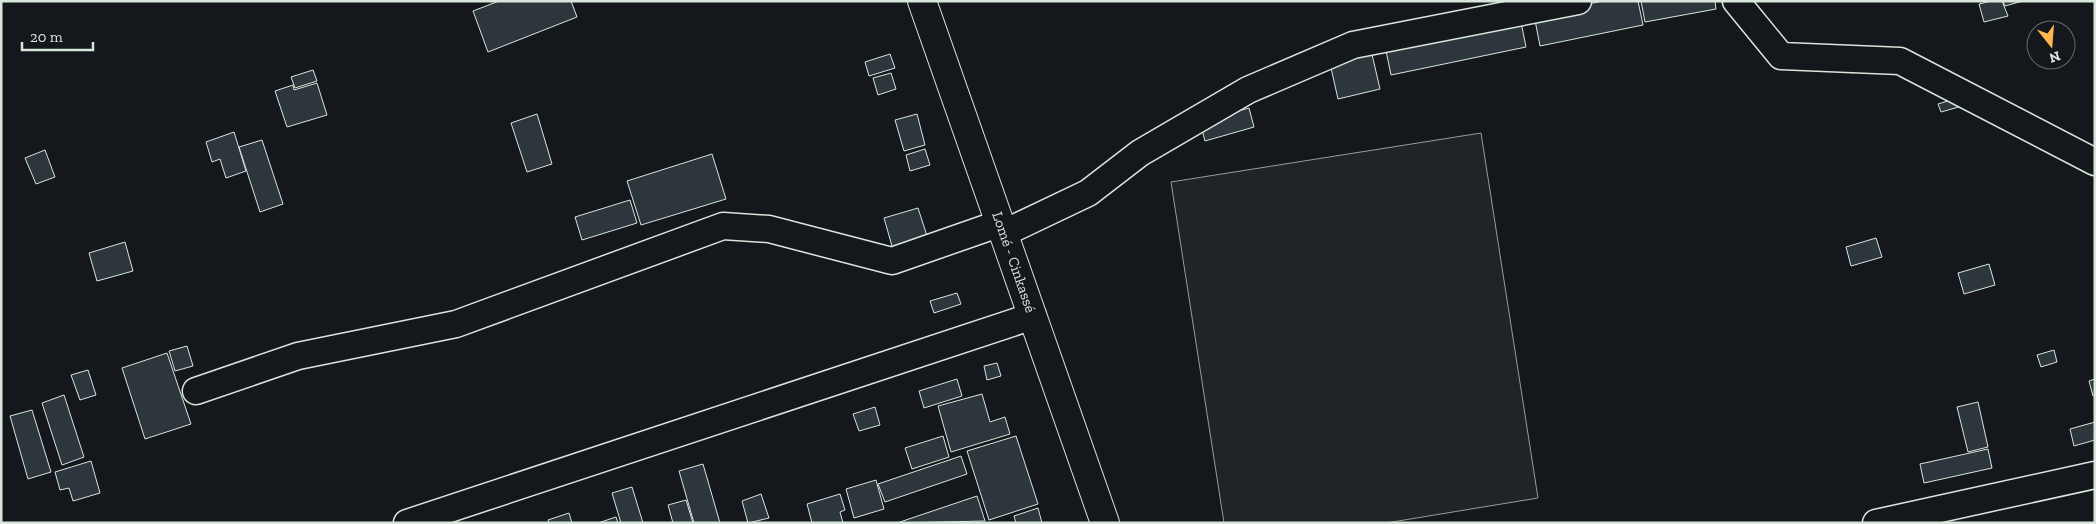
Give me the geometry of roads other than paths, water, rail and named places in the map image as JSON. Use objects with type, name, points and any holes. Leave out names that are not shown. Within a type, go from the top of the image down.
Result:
[{"type":"highway","name":"Lomé - Cinkassé","points":[[922,1],[1105,523]]},
{"type":"street","points":[[196,391],[298,356],[456,324],[723,226],[769,229],[892,261],[1002,228],[1088,193],[1140,153],[1248,90],[1353,45],[1578,1]]},
{"type":"street","points":[[1736,1],[1781,56],[1900,61],[2095,162]]},
{"type":"street","points":[[407,523],[1033,316]]},
{"type":"street","points":[[1876,523],[2095,475]]}]
